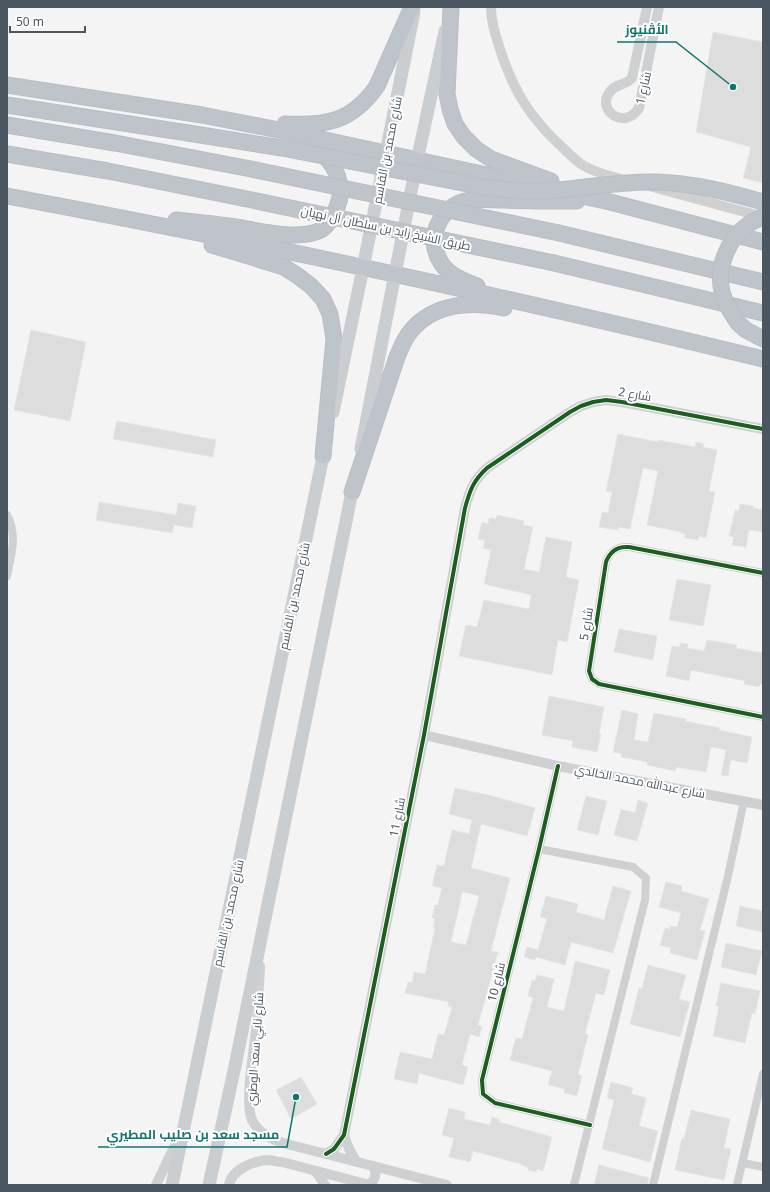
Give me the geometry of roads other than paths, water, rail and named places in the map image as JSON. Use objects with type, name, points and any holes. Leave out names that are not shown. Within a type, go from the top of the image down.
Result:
[{"type":"highway","points":[[7,86],[202,115],[284,124],[322,124],[340,119],[356,110],[369,98],[377,86],[414,7]]},
{"type":"highway","points":[[451,7],[447,94],[455,124],[464,137],[476,149],[491,159],[610,202]]},
{"type":"highway","points":[[7,105],[255,143],[503,190],[542,191],[616,183],[656,182],[706,187],[763,202]]},
{"type":"highway","points":[[202,115],[284,131],[610,202],[763,242]]},
{"type":"highway","points":[[7,125],[251,169],[559,233],[763,282]]},
{"type":"highway","points":[[121,217],[193,222],[286,234],[305,235],[321,230],[332,220],[340,197],[340,182],[334,167],[324,155],[310,145],[284,131]]},
{"type":"highway","name":"طريق الشيخ زايد بن سلطان آل نهيان","points":[[7,154],[108,170],[554,263],[763,313]]},
{"type":"highway","points":[[7,196],[121,217],[518,301],[763,358]]},
{"type":"highway","points":[[518,301],[464,281],[445,269],[437,257],[434,244],[436,227],[446,212],[460,203],[477,200],[610,202]]},
{"type":"highway","points":[[121,217],[284,267],[312,286],[323,299],[330,314],[334,339],[323,456]]},
{"type":"highway","points":[[763,217],[749,224],[737,235],[728,248],[722,263],[720,279],[723,295],[729,310],[738,323],[746,330],[763,339]]},
{"type":"highway","points":[[352,492],[403,342],[420,322],[442,309],[470,304],[489,305],[561,319],[677,338]]},
{"type":"main road","name":"شارع محمد بن القاسم","points":[[172,1185],[363,268],[414,7]]},
{"type":"main road","points":[[209,1185],[262,937],[417,161],[451,7]]},
{"type":"street","points":[[491,7],[495,34],[514,86],[521,100],[552,138],[576,160],[600,173],[763,217]]},
{"type":"street","name":"شارع 1","points":[[647,7],[632,78],[629,82],[614,87],[607,96],[606,104],[608,110],[616,117],[630,117],[636,113],[639,108],[659,7]]},
{"type":"street","name":"شارع 2","points":[[477,478],[487,468],[570,412],[593,402],[606,400],[622,402],[763,429]]},
{"type":"street","name":"شارع 11","points":[[326,1154],[334,1149],[344,1135],[424,735],[465,508],[469,492],[477,478]]},
{"type":"street","points":[[7,515],[12,526],[13,542],[7,576]]},
{"type":"street","name":"شارع 5","points":[[763,573],[629,547],[615,550],[608,557],[606,562],[589,671],[592,679],[599,684],[763,717]]},
{"type":"street","name":"شارع عبدالله محمد الخالدي","points":[[424,735],[558,766],[763,805]]},
{"type":"street","name":"شارع 10","points":[[558,766],[482,1080],[483,1094],[495,1103],[590,1124]]},
{"type":"street","points":[[653,1185],[728,876],[744,801]]},
{"type":"street","points":[[539,849],[633,866],[646,878],[645,900],[574,1185]]},
{"type":"street","name":"شارع نابي سعد الوطري","points":[[262,937],[257,1021],[250,1093],[250,1110],[252,1120],[259,1131],[271,1139],[447,1185]]},
{"type":"street","points":[[737,1185],[763,1074]]},
{"type":"street","points":[[156,1185],[183,1129]]},
{"type":"street","points":[[344,1135],[351,1154],[357,1162]]},
{"type":"street","points":[[304,1168],[302,1158],[305,1153],[310,1150]]},
{"type":"street","points":[[229,1185],[236,1174],[244,1167],[254,1163],[270,1160],[304,1168],[354,1184],[370,1185],[376,1176],[373,1166]]},
{"type":"street","points":[[743,1163],[763,1167]]},
{"type":"street","points":[[316,1172],[325,1185]]},
{"type":"place","name":"الأڤنيوز","points":[[733,87]]},
{"type":"place","name":"مسجد سعد بن صليب المطيري","points":[[296,1097]]}]
